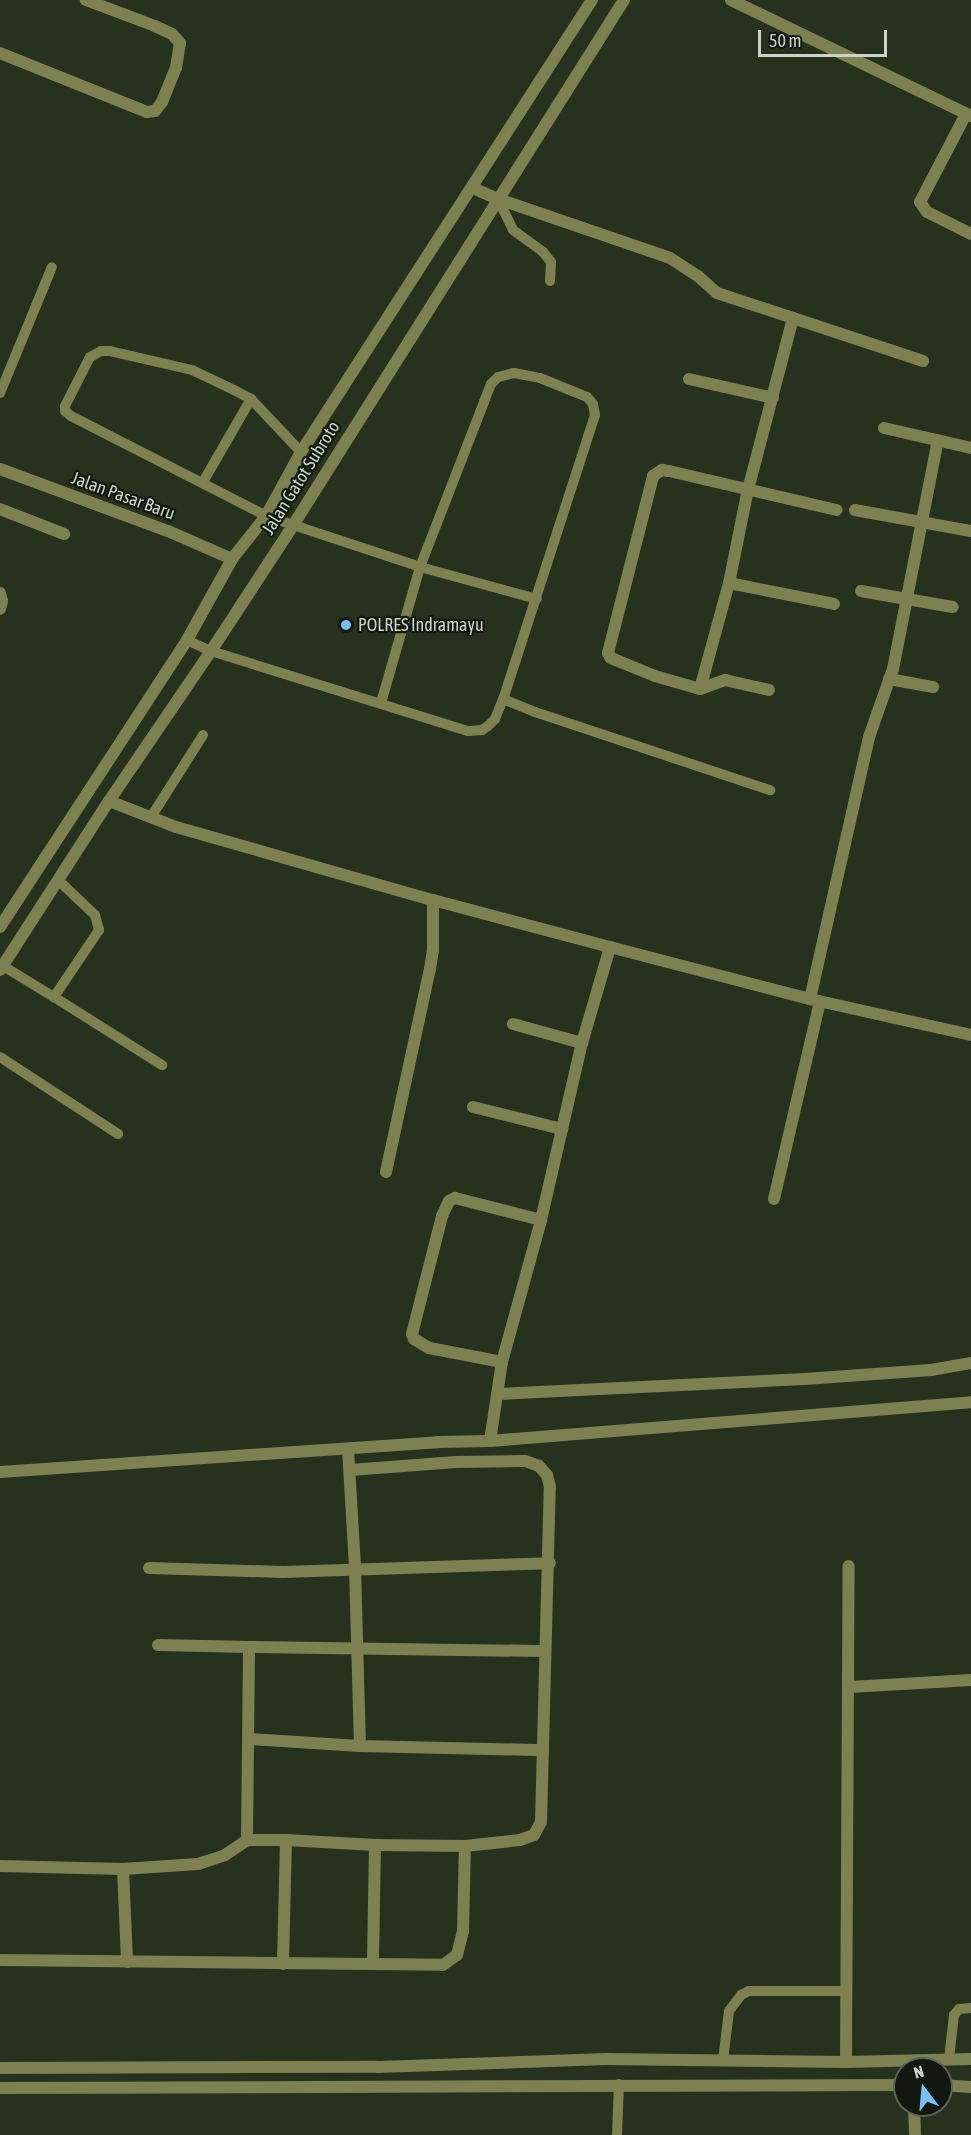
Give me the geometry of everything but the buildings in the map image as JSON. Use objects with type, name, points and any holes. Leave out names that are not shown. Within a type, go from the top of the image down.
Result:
[{"type":"street","points":[[0,53],[147,112],[155,111],[162,102],[176,68],[180,43],[172,34],[155,26],[86,0]]},
{"type":"street","name":"Jalan Gatot Subroto","points":[[0,927],[187,640],[232,559],[266,516],[301,452],[474,188],[592,0]]},
{"type":"street","name":"Jalan Gatot Subroto","points":[[1,968],[292,526],[624,0]]},
{"type":"street","points":[[730,0],[968,115],[920,202],[927,212],[971,234]]},
{"type":"street","points":[[474,188],[498,199],[670,258],[698,276],[717,293],[923,361]]},
{"type":"street","points":[[700,689],[729,583],[748,489],[793,318]]},
{"type":"street","points":[[688,379],[773,398]]},
{"type":"street","points":[[884,428],[971,448]]},
{"type":"street","points":[[774,1199],[868,737],[889,678],[938,440]]},
{"type":"street","name":"Jalan Pasar Baru","points":[[0,469],[168,531],[232,559]]},
{"type":"street","points":[[769,690],[725,680],[700,689],[654,676],[611,658],[608,653],[653,476],[662,470],[837,510]]},
{"type":"street","points":[[0,509],[64,534]]},
{"type":"street","points":[[855,510],[971,531]]},
{"type":"street","points":[[729,583],[834,604]]},
{"type":"street","points":[[861,591],[953,607]]},
{"type":"street","points":[[0,593],[0,609]]},
{"type":"street","points":[[889,678],[933,687]]},
{"type":"street","points":[[109,801],[151,817],[433,900],[815,1000],[971,1035]]},
{"type":"street","points":[[386,1172],[434,950],[433,900]]},
{"type":"street","points":[[491,1438],[502,1362],[541,1220],[582,1042],[610,947]]},
{"type":"street","points":[[513,1024],[582,1042]]},
{"type":"street","points":[[473,1107],[562,1129]]},
{"type":"street","points":[[502,1362],[429,1348],[414,1339],[412,1334],[445,1206],[454,1198],[541,1220]]},
{"type":"street","points":[[497,1398],[931,1370],[971,1363]]},
{"type":"street","points":[[0,1473],[971,1402]]},
{"type":"street","points":[[348,1449],[355,1568],[360,1746]]},
{"type":"street","points":[[0,1866],[123,1869],[198,1864],[225,1856],[247,1840],[375,1845],[465,1845],[520,1840],[534,1835],[543,1813],[544,1651],[550,1563],[550,1487],[547,1475],[533,1462],[456,1462],[350,1470]]},
{"type":"street","points":[[148,1568],[283,1572],[550,1563]]},
{"type":"street","points":[[846,2062],[849,1566]]},
{"type":"street","points":[[158,1645],[544,1651]]},
{"type":"street","points":[[247,1840],[250,1739],[249,1647]]},
{"type":"street","points":[[850,1687],[971,1680]]},
{"type":"street","points":[[250,1739],[360,1746],[543,1750]]},
{"type":"street","points":[[283,1964],[286,1840]]},
{"type":"street","points":[[373,1964],[375,1845]]},
{"type":"street","points":[[0,1960],[443,1965],[457,1955],[463,1931],[465,1845]]},
{"type":"street","points":[[123,1869],[127,1962]]},
{"type":"street","points":[[0,2068],[378,2067],[606,2059],[893,2064]]},
{"type":"street","points":[[953,2059],[971,2059]]},
{"type":"street","points":[[728,2061],[730,2083]]},
{"type":"street","points":[[0,2088],[730,2083],[893,2085]]},
{"type":"street","points":[[953,2086],[971,2087]]},
{"type":"street","points":[[914,2117],[915,2135]]},
{"type":"lane","points":[[498,199],[513,230],[543,252],[551,262],[550,281]]},
{"type":"lane","points":[[0,393],[52,267]]},
{"type":"lane","points":[[301,452],[250,399],[192,370],[110,351],[101,351],[90,357],[65,406],[67,414],[266,516],[420,567],[537,599]]},
{"type":"lane","points":[[187,640],[211,651],[468,731],[482,730],[495,719],[537,599],[595,415],[593,404],[587,397],[540,378],[505,373],[491,384],[420,567],[381,703]]},
{"type":"lane","points":[[203,483],[250,399]]},
{"type":"lane","points":[[503,699],[535,712],[770,790]]},
{"type":"lane","points":[[151,817],[203,735]]},
{"type":"lane","points":[[54,997],[99,930],[95,915],[58,880]]},
{"type":"lane","points":[[1,968],[54,997],[162,1065]]},
{"type":"lane","points":[[0,1057],[117,1134]]},
{"type":"lane","points":[[728,2061],[729,2011],[741,1995],[750,1991],[847,1991]]},
{"type":"lane","points":[[949,2057],[954,2015],[959,2009],[971,2008]]},
{"type":"lane","points":[[617,2135],[619,2084]]},
{"type":"place","name":"POLRES Indramayu","points":[[346,625]]}]
